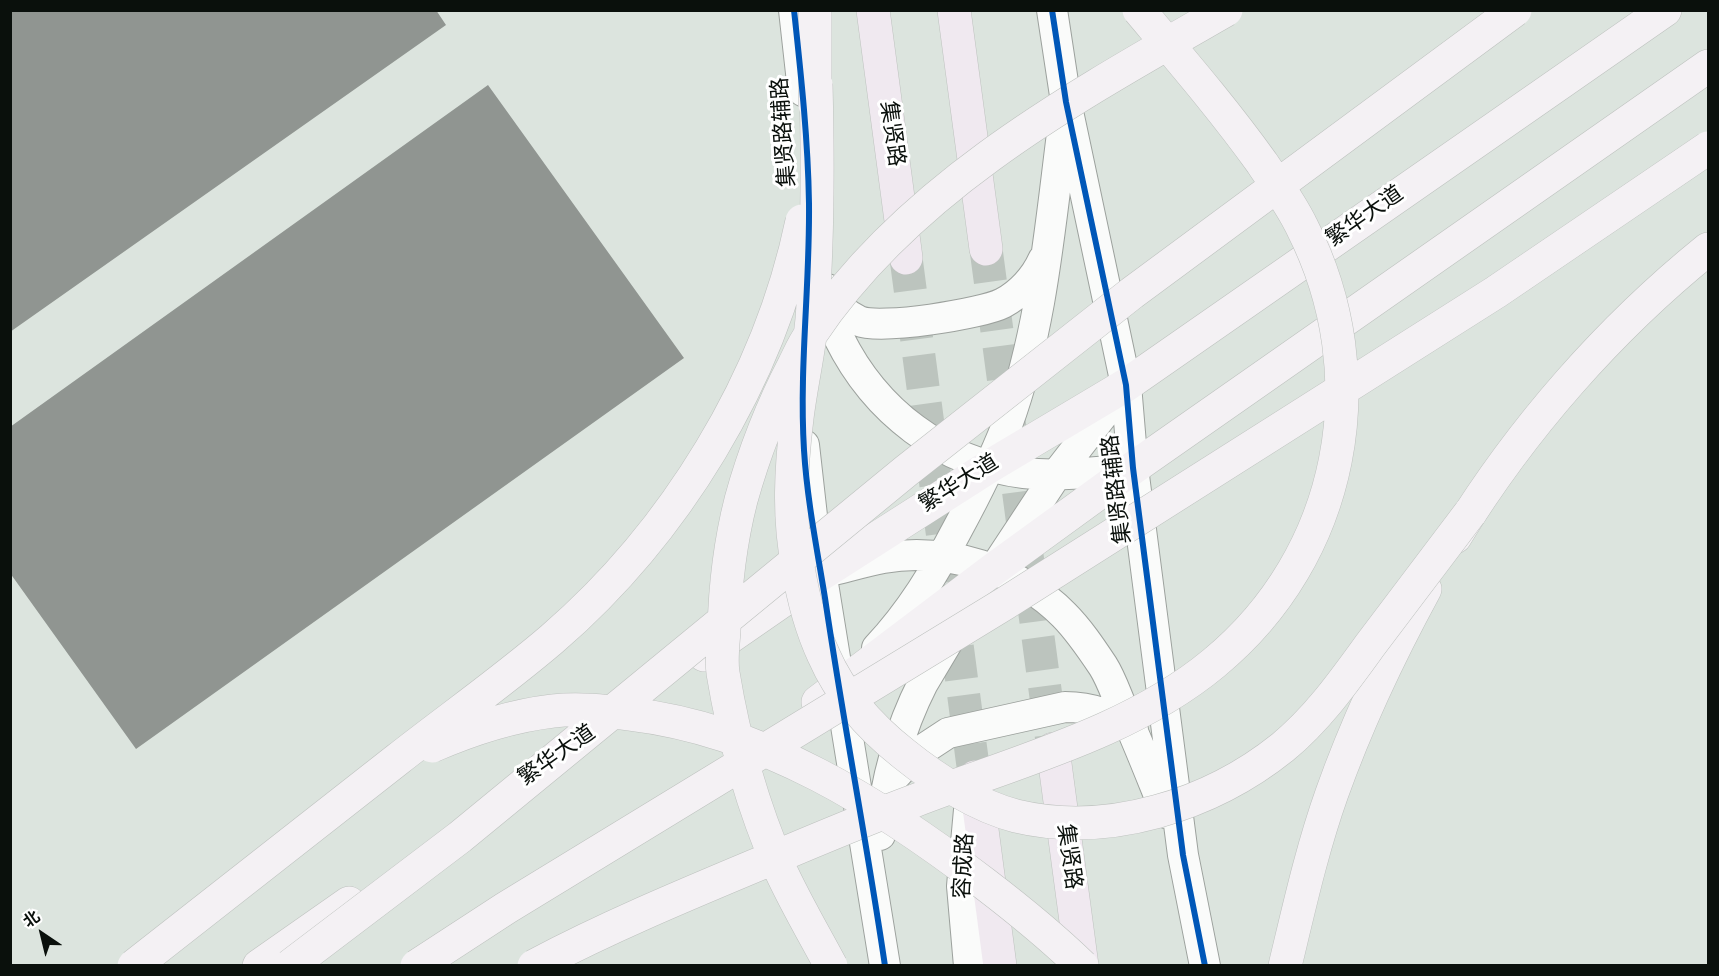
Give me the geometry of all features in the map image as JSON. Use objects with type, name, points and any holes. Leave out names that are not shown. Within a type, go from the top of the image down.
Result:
[{"type":"highway","name":"集贤路","points":[[873,10],[906,258]]},
{"type":"highway","points":[[954,10],[986,249]]},
{"type":"highway","name":"集贤路","points":[[1053,749],[1082,958]]},
{"type":"highway","points":[[973,766],[1000,966]]},
{"type":"main road","points":[[815,10],[818,178],[812,320],[792,463],[792,513],[797,563],[807,611],[824,658],[850,702],[885,739],[926,772],[972,798],[1014,815],[1058,822],[1105,821],[1154,813],[1200,797],[1242,776],[1283,747],[1319,714],[1548,408],[1635,312],[1708,249]]},
{"type":"main road","points":[[534,966],[687,894],[914,801],[1095,733],[1151,705],[1213,664],[1263,613],[1285,584],[1303,554],[1317,522],[1329,491],[1337,459],[1342,387],[1334,320],[1326,287],[1311,245],[1282,192],[1232,123],[1139,10]]},
{"type":"main road","points":[[831,966],[780,870],[755,805],[735,736],[723,669],[724,598],[734,529],[753,458],[769,416],[810,334],[854,277],[903,227],[955,182],[1009,142],[1124,69],[1226,10]]},
{"type":"main road","points":[[290,966],[460,837],[897,478],[1132,293],[1515,10]]},
{"type":"main road","name":"繁华大道","points":[[259,966],[821,573],[990,466],[1126,385],[1665,10]]},
{"type":"main road","points":[[440,966],[839,687],[994,569],[1133,468],[1708,66]]},
{"type":"main road","points":[[134,966],[552,639],[590,604],[658,527],[716,441],[741,394],[780,301],[797,246],[808,192],[813,149],[816,84]]},
{"type":"main road","points":[[417,966],[506,908],[1014,598],[1496,292],[1708,148]]},
{"type":"main road","points":[[1285,966],[1314,852],[1331,795],[1353,737],[1405,625],[1470,513]]},
{"type":"main road","points":[[375,777],[417,752],[506,718],[555,711],[602,710],[649,716],[694,726],[793,761],[890,816],[936,847],[1082,958]]},
{"type":"street","name":"集贤路辅路","points":[[794,10],[804,100],[809,204],[802,389],[804,452],[812,516],[885,966]]},
{"type":"street","name":"集贤路辅路","points":[[1052,10],[1066,102],[1126,385],[1133,468],[1183,855],[1205,966]]},
{"type":"street","points":[[839,687],[908,612],[943,557],[990,466],[1007,425],[1034,328],[1048,248],[1066,102]]},
{"type":"street","points":[[809,204],[820,273],[838,336],[871,389],[918,433],[941,446],[990,466],[1023,473],[1076,474],[1133,468]]},
{"type":"street","points":[[820,273],[829,293],[842,310],[860,322],[882,325],[979,311],[1002,303],[1021,290],[1038,272],[1048,248]]},
{"type":"street","points":[[874,890],[887,787],[896,752],[923,684],[961,619],[1056,474],[1126,385]]},
{"type":"street","points":[[821,573],[885,558],[943,557],[994,569],[1037,593],[1063,614],[1104,668],[1133,730],[1183,855]]},
{"type":"street","points":[[887,787],[913,756],[948,733],[1065,707],[1083,707],[1104,713],[1133,730]]},
{"type":"street","name":"容成路","points":[[969,966],[962,886],[973,766]]},
{"type":"building","points":[[10,10],[436,10],[446,25],[10,332]]},
{"type":"building","points":[[488,85],[684,358],[136,749],[10,573],[10,427]]},
{"type":"tunnel","points":[[986,249],[1053,749]]},
{"type":"tunnel","points":[[906,258],[973,766]]},
{"type":"cycle path","points":[[794,10],[806,131],[809,203],[803,388],[805,468],[885,966]]},
{"type":"cycle path","points":[[1052,10],[1066,102],[1126,385],[1133,468],[1183,855],[1205,966]]}]
